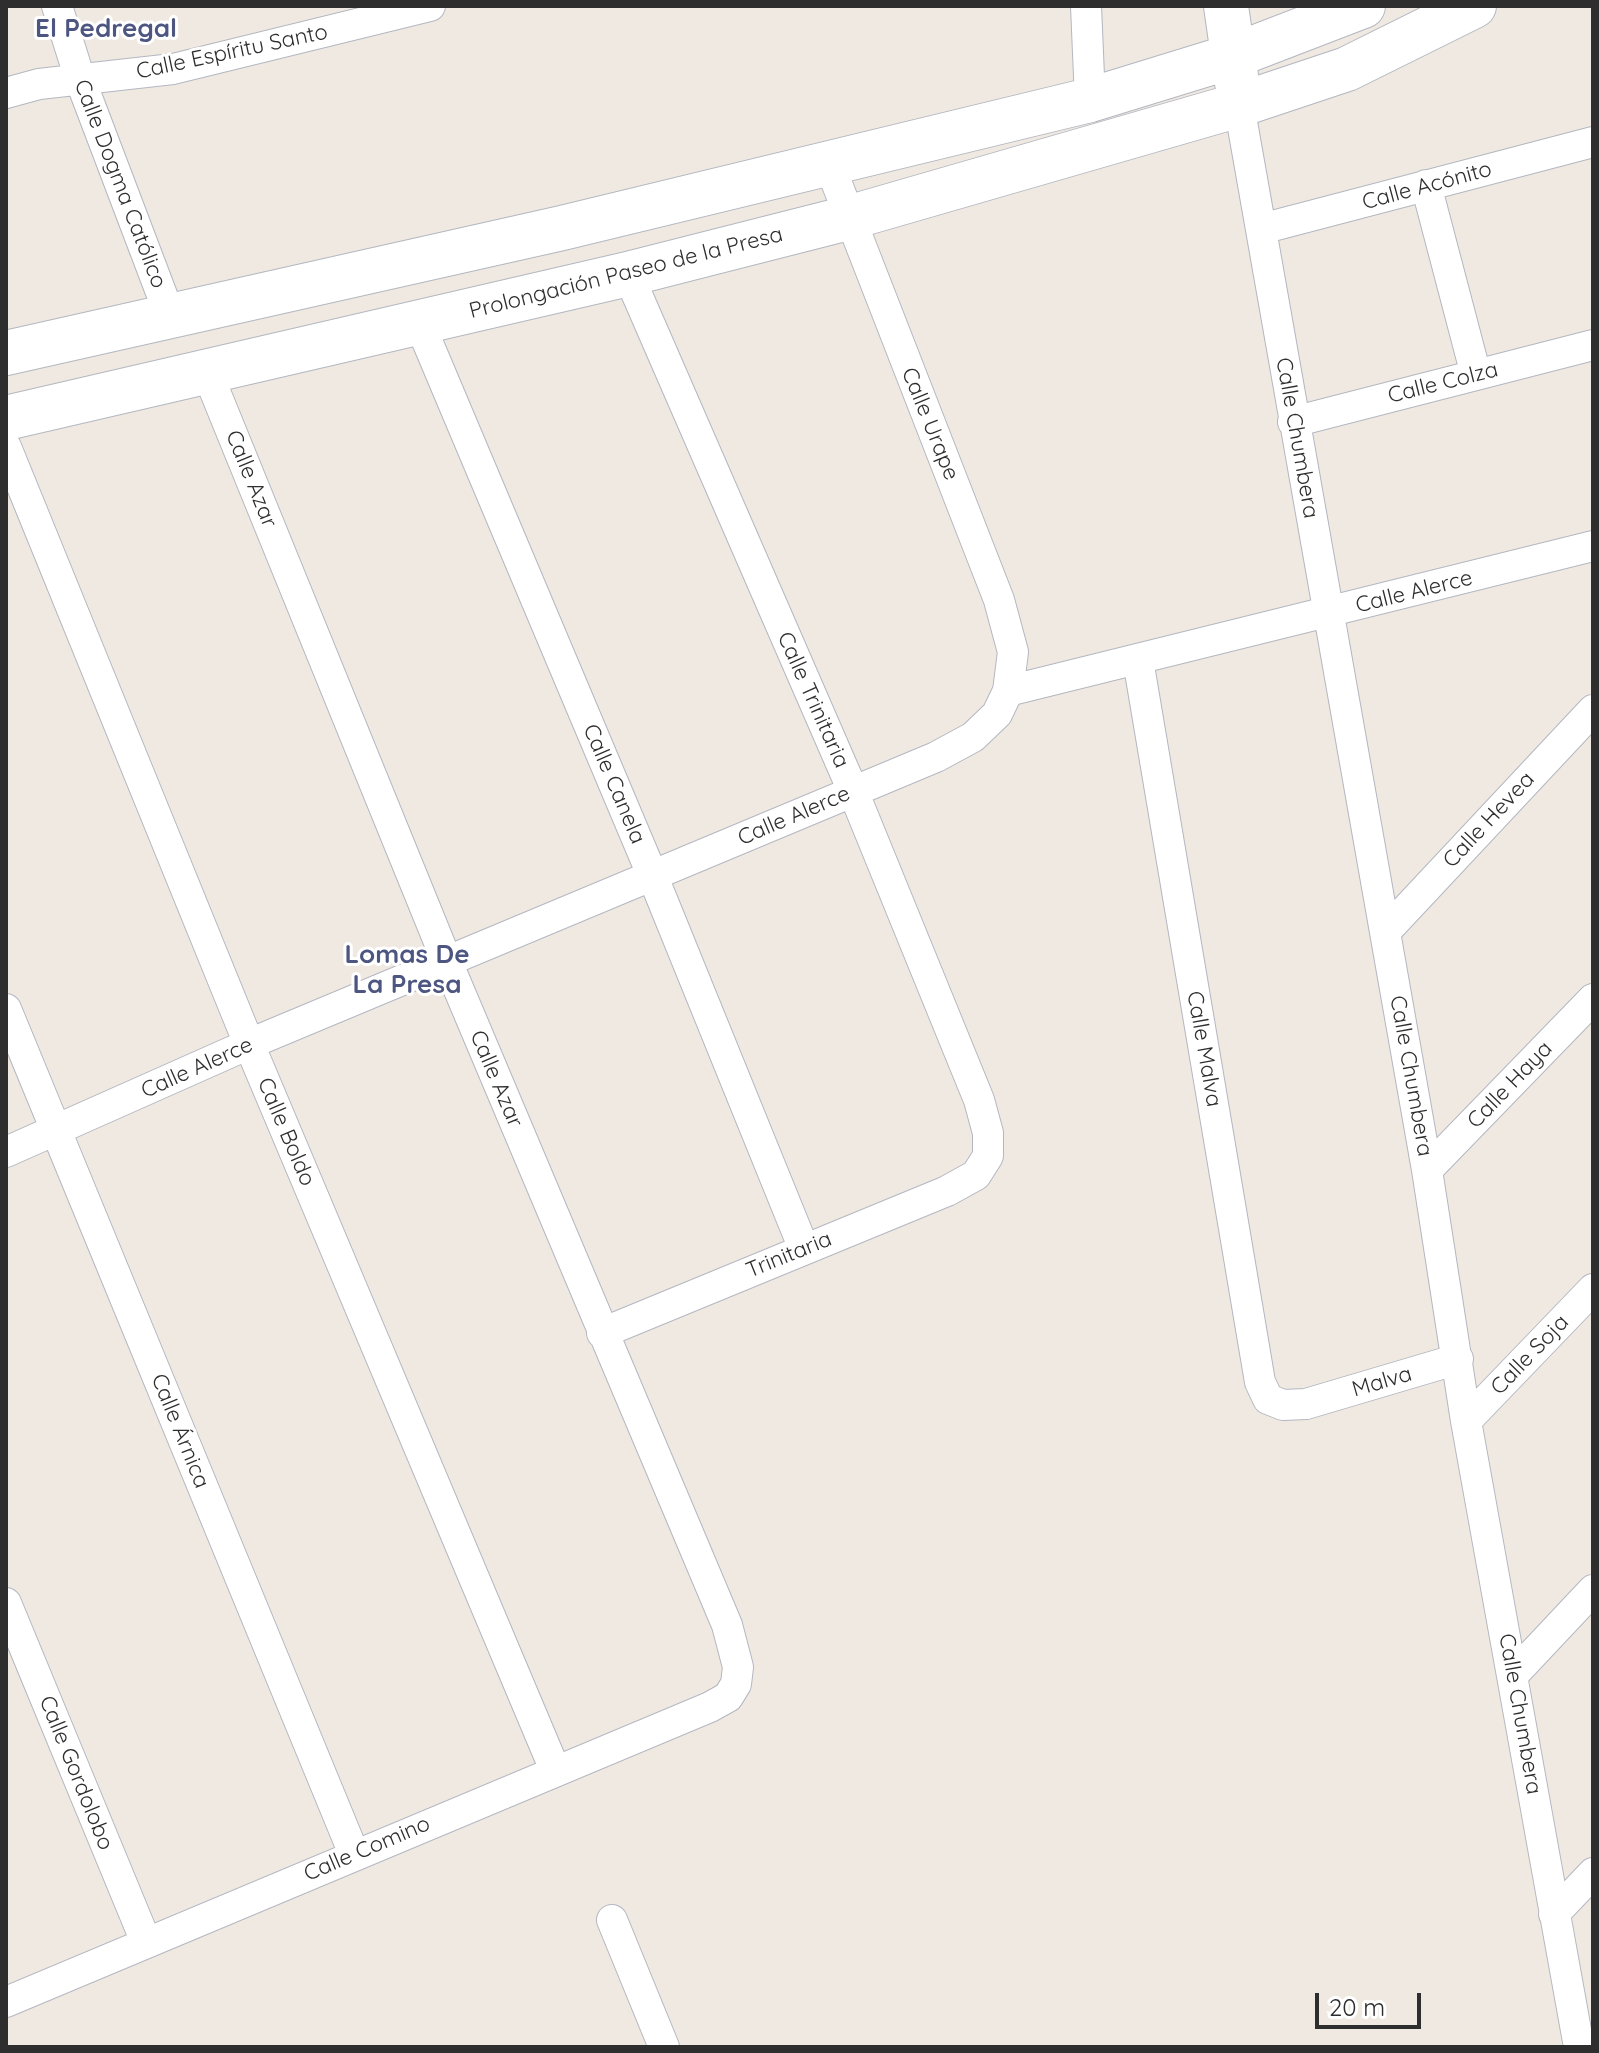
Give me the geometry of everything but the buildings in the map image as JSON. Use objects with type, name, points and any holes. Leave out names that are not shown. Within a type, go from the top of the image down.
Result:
[{"type":"street","name":"Calle Dogma Católico","points":[[57,6],[80,79],[170,316]]},
{"type":"street","name":"Calle Espíritu Santo","points":[[6,93],[80,79],[173,69],[430,6]]},
{"type":"street","points":[[1086,6],[1090,100]]},
{"type":"street","points":[[1226,6],[1239,105]]},
{"type":"street","points":[[6,353],[562,228],[828,161],[1090,100],[1233,56],[1363,6]]},
{"type":"street","name":"Prolongación Paseo de la Presa","points":[[6,418],[628,274],[848,218],[1239,105],[1347,69],[1474,6]]},
{"type":"street","name":"Calle Chumbera","points":[[1239,105],[1327,614],[1386,931],[1466,1421],[1579,2047]]},
{"type":"street","name":"Calle Acónito","points":[[1261,229],[1593,142]]},
{"type":"street","name":"Calle Urape","points":[[828,161],[999,600],[1013,652],[1008,691]]},
{"type":"street","points":[[1426,185],[1476,375]]},
{"type":"street","name":"Calle Trinitaria","points":[[628,274],[853,791],[979,1100],[988,1133],[988,1156],[976,1175]]},
{"type":"street","name":"Calle Canela","points":[[419,322],[653,877],[804,1249]]},
{"type":"street","name":"Calle Colza","points":[[1293,422],[1593,345]]},
{"type":"street","name":"Calle Azar","points":[[207,372],[448,964],[735,1647],[738,1667],[736,1684],[728,1697]]},
{"type":"street","name":"Calle Boldo","points":[[6,447],[249,1044],[555,1770]]},
{"type":"street","name":"Calle Alerce","points":[[6,1152],[249,1044],[448,964],[936,757],[973,737],[997,714],[1008,691],[1593,546]]},
{"type":"street","name":"Calle Malva","points":[[1138,660],[1260,1382],[1268,1399],[1283,1405],[1306,1404]]},
{"type":"street","name":"Calle Hevea","points":[[1386,931],[1593,710]]},
{"type":"street","name":"Calle Haya","points":[[1427,1170],[1593,999]]},
{"type":"street","name":"Calle Árnica","points":[[6,1009],[354,1854]]},
{"type":"street","name":"Trinitaria","points":[[602,1333],[976,1175]]},
{"type":"street","name":"Calle Soja","points":[[1466,1421],[1593,1289]]},
{"type":"street","name":"Malva","points":[[1306,1404],[1458,1359]]},
{"type":"street","points":[[1514,1674],[1593,1590]]},
{"type":"street","name":"Calle Gordolobo","points":[[6,1603],[146,1942]]},
{"type":"street","name":"Calle Comino","points":[[6,2002],[728,1697]]},
{"type":"street","points":[[1554,1914],[1593,1873]]},
{"type":"street","points":[[612,1920],[664,2047]]},
{"type":"district","name":"El Pedregal","points":[[106,29]]},
{"type":"district","name":"Lomas De La Presa","points":[[407,970]]}]
